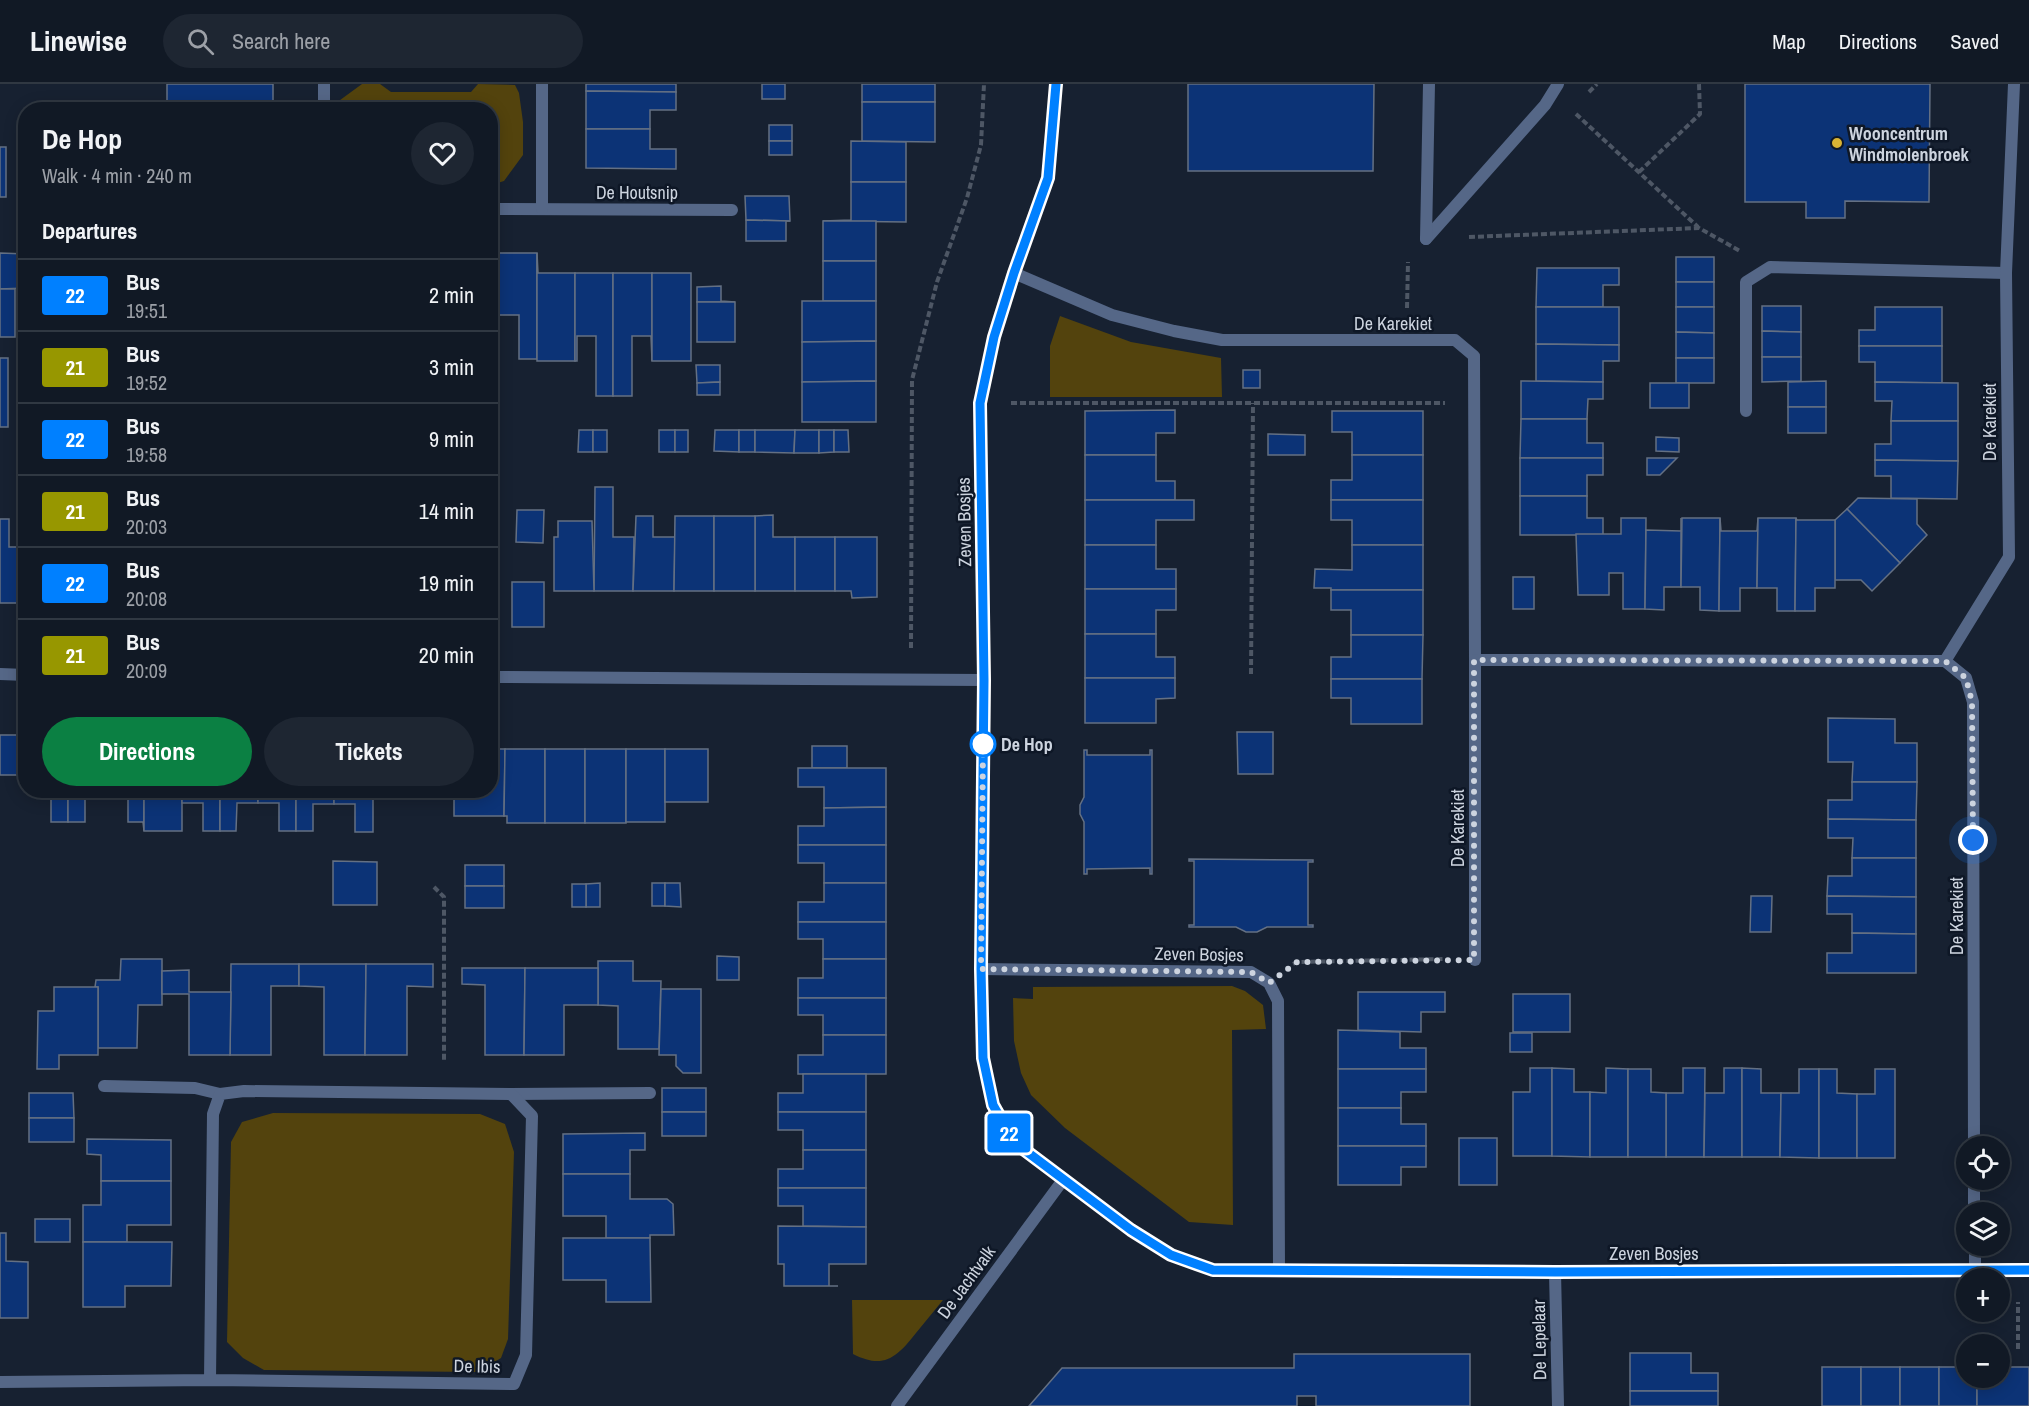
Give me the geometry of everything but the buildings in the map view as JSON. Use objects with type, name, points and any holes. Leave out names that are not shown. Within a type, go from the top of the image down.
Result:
[{"type":"street","points":[[324,84],[324,102]]},
{"type":"street","points":[[542,84],[542,209]]},
{"type":"street","name":"Zeven Bosjes","points":[[1056,84],[1048,178],[994,337],[980,403],[984,680],[981,969],[983,1058],[993,1105],[1014,1142],[1131,1230],[1171,1255],[1213,1270],[1555,1272],[1956,1269]]},
{"type":"street","points":[[1426,239],[1429,84]]},
{"type":"street","name":"De Karekiet","points":[[1974,1136],[1972,702],[1966,678],[1945,661],[2009,557],[2006,273],[2014,84]]},
{"type":"street","points":[[1426,239],[1545,105],[1555,88]]},
{"type":"street","name":"De Houtsnip","points":[[498,209],[732,210]]},
{"type":"street","points":[[1746,411],[1746,282],[1770,267],[2006,273]]},
{"type":"street","name":"De Karekiet","points":[[1014,273],[1112,315],[1174,331],[1222,340],[1455,340],[1474,356],[1474,960]]},
{"type":"street","points":[[1474,660],[1945,661]]},
{"type":"street","points":[[0,674],[18,675]]},
{"type":"street","points":[[498,677],[984,680]]},
{"type":"street","name":"Zeven Bosjes","points":[[981,969],[1251,972],[1269,983]]},
{"type":"street","points":[[1269,983],[1278,1002],[1278,1270]]},
{"type":"street","points":[[104,1086],[195,1088],[220,1094],[244,1091],[650,1093]]},
{"type":"street","points":[[210,1380],[213,1114],[220,1094]]},
{"type":"street","name":"De Ibis","points":[[0,1382],[210,1380],[513,1384],[526,1355],[532,1116],[511,1094]]},
{"type":"street","name":"De Jachtvalk","points":[[897,1406],[1063,1180]]},
{"type":"street","name":"De Lepelaar","points":[[1555,1272],[1558,1406]]},
{"type":"path","points":[[910,679],[912,380],[937,282],[968,198],[981,145],[984,84]]},
{"type":"path","points":[[1639,172],[1700,114],[1699,84]]},
{"type":"path","points":[[1555,88],[1699,228],[1770,267]]},
{"type":"path","points":[[1426,239],[1699,228]]},
{"type":"path","points":[[980,403],[1474,403]]},
{"type":"path","points":[[1251,674],[1253,403]]},
{"type":"path","points":[[434,887],[444,897],[443,1092]]},
{"type":"path","points":[[1269,983],[1297,962],[1474,960]]},
{"type":"path","points":[[2018,1349],[2024,1270]]},
{"type":"shaded area","points":[[362,84],[380,84],[391,92],[471,92],[478,84],[515,85],[519,93],[523,122],[523,155],[504,181],[498,183],[498,102],[337,102]]},
{"type":"shaded area","points":[[1060,316],[1131,342],[1221,358],[1222,397],[1050,397],[1050,346]]},
{"type":"shaded area","points":[[1232,986],[1245,991],[1263,1005],[1266,1029],[1232,1030],[1233,1225],[1189,1222],[1065,1128],[1031,1095],[1021,1073],[1014,1041],[1013,998],[1033,999],[1033,987]]},
{"type":"shaded area","points":[[273,1113],[480,1114],[505,1124],[514,1152],[508,1339],[501,1358],[478,1372],[264,1370],[243,1358],[227,1342],[231,1142],[242,1122]]},
{"type":"shaded area","points":[[852,1300],[943,1300],[902,1349],[882,1361],[873,1361],[853,1354]]},
{"type":"bus line","name":"22","points":[[1056,84],[1048,178],[994,337],[980,403],[984,680],[981,969],[983,1058],[993,1105],[1014,1142],[1131,1230],[1171,1255],[1213,1270],[1555,1272],[2029,1270]]},
{"type":"place","name":"Wooncentrum Windmolenbroek","points":[[1837,143]]},
{"type":"place","name":"De Hop","points":[[983,744]]},
{"type":"route","points":[[983,744],[981,969],[1251,972],[1269,983],[1297,962],[1474,960],[1474,660],[1945,661],[1966,678],[1972,702],[1973,840]]}]
